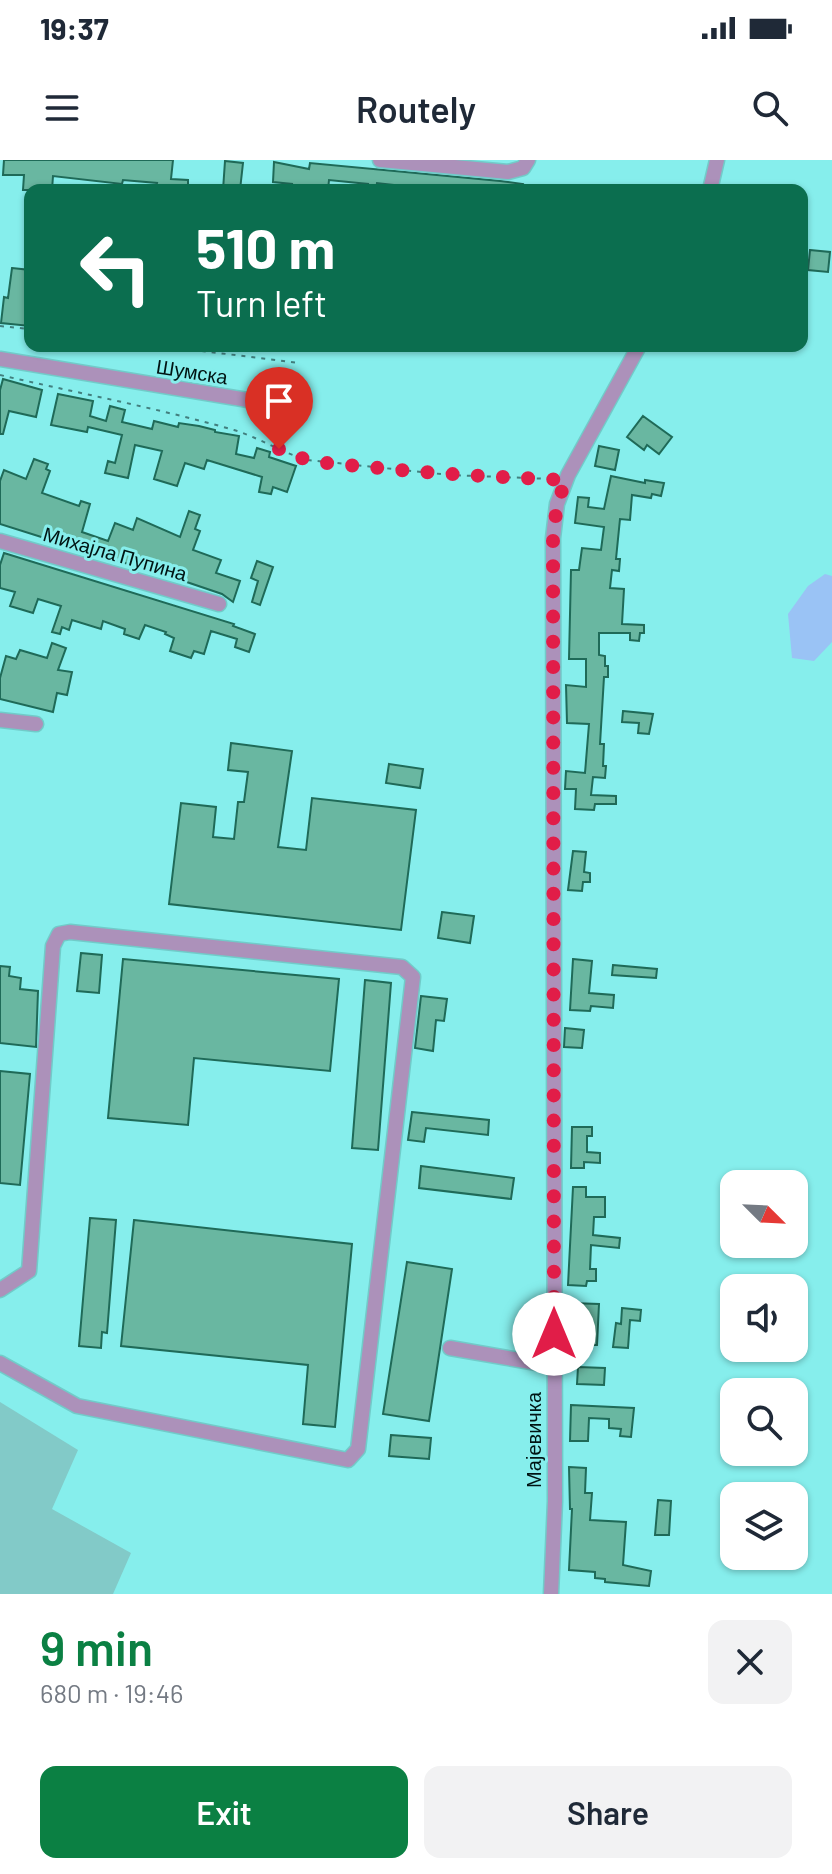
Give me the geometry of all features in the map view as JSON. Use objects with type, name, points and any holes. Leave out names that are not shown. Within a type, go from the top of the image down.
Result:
[{"type":"street","points":[[380,160],[508,172],[523,168],[528,160]]},
{"type":"street","points":[[711,184],[717,160]]},
{"type":"street","name":"Мајевичка","points":[[551,1594],[555,1501],[553,538],[557,504],[566,480],[636,352]]},
{"type":"street","name":"Шумска","points":[[0,359],[284,406]]},
{"type":"street","name":"Михајла Пупина","points":[[0,541],[219,604]]},
{"type":"street","points":[[0,720],[36,724]]},
{"type":"street","points":[[0,1290],[29,1271],[53,946],[59,934],[70,932],[402,967],[413,977],[358,1449],[348,1460],[77,1406],[0,1363]]},
{"type":"street","points":[[450,1348],[554,1366]]},
{"type":"path","points":[[0,326],[24,328]]},
{"type":"path","points":[[210,352],[299,363]]},
{"type":"path","points":[[0,375],[211,424],[308,460],[450,475],[566,480]]},
{"type":"shaded area","points":[[825,574],[832,576],[832,642],[814,661],[792,658],[788,614],[808,586]]},
{"type":"shaded area","points":[[0,1402],[78,1450],[52,1509],[131,1553],[113,1594],[0,1594]]},
{"type":"building","points":[[4,160],[173,160],[171,179],[188,180],[188,184],[123,180],[122,184],[53,176],[52,184],[24,184],[23,190],[24,175],[3,175]]},
{"type":"building","points":[[225,161],[243,163],[241,184],[223,184]]},
{"type":"building","points":[[274,162],[309,169],[310,163],[523,184],[368,184],[329,180],[329,184],[273,182]]},
{"type":"building","points":[[810,250],[830,252],[828,272],[808,270]]},
{"type":"building","points":[[12,268],[24,269],[24,325],[1,323],[4,297],[8,298]]},
{"type":"building","points":[[3,379],[42,390],[36,417],[9,411],[3,434],[0,434],[0,390]]},
{"type":"building","points":[[58,394],[93,401],[90,416],[106,421],[110,406],[125,410],[122,422],[152,429],[154,421],[178,427],[179,423],[239,436],[236,454],[254,458],[257,448],[270,452],[269,457],[296,466],[287,492],[273,487],[271,494],[259,492],[262,477],[207,460],[204,469],[185,463],[177,486],[154,479],[162,451],[135,445],[128,478],[105,473],[108,461],[115,463],[122,435],[88,427],[87,432],[51,425]]},
{"type":"building","points":[[643,416],[672,437],[659,454],[647,445],[644,450],[627,437]]},
{"type":"building","points":[[599,446],[619,450],[615,470],[595,466]]},
{"type":"building","points":[[34,459],[48,464],[46,469],[50,471],[42,493],[79,506],[81,501],[90,504],[82,532],[108,541],[115,523],[133,530],[137,518],[180,537],[189,511],[200,515],[195,529],[200,531],[193,550],[221,560],[216,573],[240,581],[233,602],[222,594],[84,551],[85,546],[56,537],[54,541],[0,524],[0,481],[4,470],[26,479]]},
{"type":"building","points":[[611,476],[645,483],[645,480],[664,483],[661,496],[632,495],[630,520],[620,519],[616,559],[620,559],[619,571],[612,570],[610,588],[624,589],[622,624],[644,625],[644,633],[640,633],[639,641],[630,640],[630,633],[599,633],[599,655],[605,656],[605,666],[608,666],[608,677],[604,677],[600,744],[604,744],[603,766],[606,766],[605,778],[593,777],[591,795],[616,796],[616,804],[595,804],[594,810],[575,809],[576,789],[565,789],[566,771],[585,773],[589,724],[567,723],[566,685],[586,687],[586,659],[569,659],[571,570],[579,570],[582,548],[601,550],[604,527],[575,523],[578,497],[589,498],[588,507],[604,509]]},
{"type":"building","points":[[4,553],[234,624],[255,634],[249,652],[235,647],[237,639],[211,631],[204,654],[194,651],[191,658],[170,651],[174,638],[166,632],[145,625],[139,639],[124,634],[125,629],[103,621],[101,629],[72,620],[69,630],[62,627],[60,634],[52,632],[61,606],[38,599],[33,613],[10,606],[15,592],[0,588],[0,565]]},
{"type":"building","points":[[257,561],[273,567],[260,605],[252,602],[258,581],[251,578]]},
{"type":"building","points":[[52,643],[66,648],[58,670],[72,672],[67,695],[57,693],[53,712],[0,699],[0,678],[6,656],[16,659],[20,650],[47,658]]},
{"type":"building","points":[[623,711],[653,714],[649,734],[638,733],[639,723],[622,722]]},
{"type":"building","points":[[231,743],[292,751],[278,847],[306,850],[312,798],[416,810],[401,930],[169,904],[181,803],[216,807],[213,837],[234,839],[238,802],[244,802],[248,772],[228,770]]},
{"type":"building","points":[[389,764],[423,769],[420,788],[386,783]]},
{"type":"building","points":[[573,851],[586,852],[584,872],[590,873],[590,882],[583,882],[582,891],[568,890]]},
{"type":"building","points":[[442,912],[474,916],[470,943],[438,938]]},
{"type":"building","points":[[81,953],[102,955],[99,993],[77,991]]},
{"type":"building","points":[[123,959],[339,979],[330,1071],[194,1058],[188,1125],[108,1118]]},
{"type":"building","points":[[573,959],[592,961],[589,993],[614,995],[613,1008],[591,1006],[590,1011],[570,1010]]},
{"type":"building","points":[[613,965],[657,969],[656,978],[612,975]]},
{"type":"building","points":[[0,966],[10,967],[9,976],[21,978],[20,989],[38,991],[36,1047],[0,1043]]},
{"type":"building","points":[[365,980],[391,983],[378,1150],[352,1148]]},
{"type":"building","points":[[421,996],[447,999],[444,1021],[436,1020],[433,1051],[415,1048]]},
{"type":"building","points":[[565,1028],[584,1030],[582,1048],[564,1047]]},
{"type":"building","points":[[0,1071],[30,1074],[20,1185],[0,1183]]},
{"type":"building","points":[[412,1112],[489,1120],[488,1135],[426,1128],[424,1142],[408,1140]]},
{"type":"building","points":[[572,1127],[592,1127],[592,1136],[587,1136],[587,1152],[600,1153],[600,1163],[584,1162],[584,1168],[571,1168]]},
{"type":"building","points":[[421,1166],[514,1178],[511,1199],[419,1188]]},
{"type":"building","points":[[573,1187],[586,1187],[586,1197],[605,1197],[605,1217],[594,1217],[593,1235],[620,1238],[619,1248],[591,1245],[590,1269],[596,1269],[596,1281],[587,1281],[586,1286],[568,1285]]},
{"type":"building","points":[[90,1218],[116,1220],[107,1333],[102,1332],[101,1348],[79,1346]]},
{"type":"building","points":[[134,1220],[352,1244],[335,1427],[303,1424],[308,1365],[121,1346]]},
{"type":"building","points":[[407,1262],[452,1269],[429,1421],[383,1414]]},
{"type":"building","points":[[570,1303],[599,1304],[597,1345],[585,1345],[584,1352],[569,1352]]},
{"type":"building","points":[[622,1308],[641,1310],[640,1321],[630,1320],[628,1348],[613,1347],[616,1323],[621,1324]]},
{"type":"building","points":[[578,1367],[605,1368],[604,1385],[577,1384]]},
{"type":"building","points":[[571,1405],[634,1408],[631,1437],[620,1436],[621,1429],[609,1428],[609,1419],[589,1418],[588,1441],[570,1441]]},
{"type":"building","points":[[391,1435],[431,1438],[429,1459],[389,1456]]},
{"type":"building","points":[[569,1467],[586,1468],[585,1493],[592,1493],[590,1520],[626,1522],[623,1565],[651,1571],[649,1586],[605,1582],[605,1579],[595,1578],[595,1572],[569,1570],[572,1509]]},
{"type":"building","points":[[658,1500],[671,1501],[669,1535],[655,1535]]},
{"type":"route","points":[[279,449],[292,456],[322,462],[450,475],[566,480],[557,504],[553,538],[554,1334]]}]
